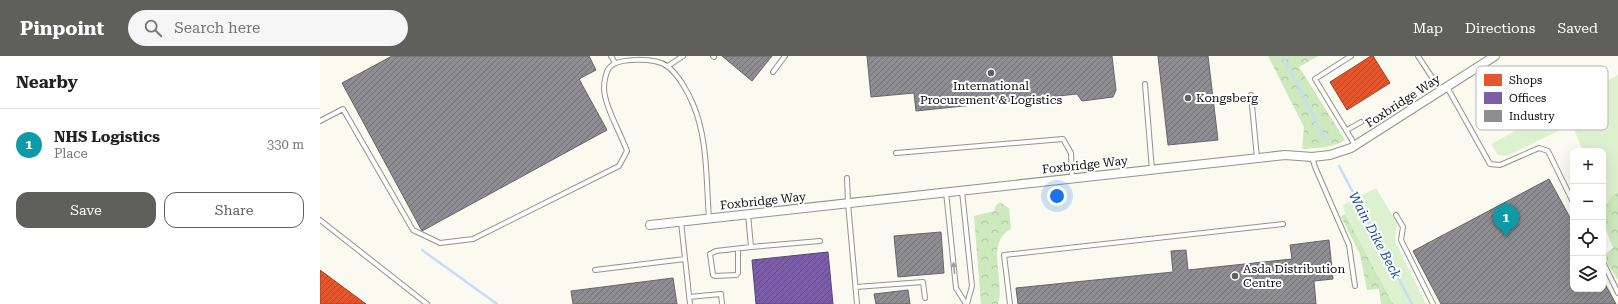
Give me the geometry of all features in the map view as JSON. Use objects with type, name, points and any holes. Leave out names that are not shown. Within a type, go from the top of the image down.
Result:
[{"type":"street","name":"Foxbridge Way","points":[[1480,66],[1496,56]]},
{"type":"street","name":"Foxbridge Way","points":[[650,225],[1285,156],[1312,157],[1336,154],[1356,145],[1476,69]]},
{"type":"lane","points":[[611,56],[615,63]]},
{"type":"lane","points":[[668,66],[683,56]]},
{"type":"lane","points":[[774,72],[785,56]]},
{"type":"lane","points":[[1351,56],[1315,79],[1356,145]]},
{"type":"lane","points":[[1418,56],[1444,89],[1490,164],[1500,165],[1539,148],[1543,149],[1548,151],[1570,196]]},
{"type":"lane","points":[[320,121],[343,109],[412,230],[440,243],[473,239],[619,166],[627,151],[605,100],[604,88],[609,68],[615,63],[648,60],[668,66],[683,85],[693,104],[698,119],[704,154],[709,219]]},
{"type":"lane","points":[[1145,84],[1152,170]]},
{"type":"lane","points":[[1251,95],[1257,159]]},
{"type":"lane","points":[[1347,130],[1361,122]]},
{"type":"lane","points":[[896,153],[1063,140],[1070,153],[1072,179]]},
{"type":"lane","points":[[1312,157],[1349,245],[1355,286]]},
{"type":"lane","points":[[847,178],[857,304]]},
{"type":"lane","points":[[962,191],[972,286],[967,304]]},
{"type":"lane","points":[[946,192],[956,288],[967,304]]},
{"type":"lane","points":[[748,214],[751,247]]},
{"type":"lane","points":[[1396,215],[1403,227],[1401,240],[1433,304]]},
{"type":"lane","points":[[320,220],[427,304]]},
{"type":"lane","points":[[681,222],[690,304]]},
{"type":"lane","points":[[1010,304],[1004,255],[1283,224]]},
{"type":"lane","points":[[738,249],[738,273],[736,275],[713,275],[710,254],[712,252],[751,247],[820,241]]},
{"type":"lane","points":[[595,270],[685,259]]},
{"type":"lane","points":[[1606,268],[1618,293]]},
{"type":"lane","points":[[856,288],[923,282],[925,298]]},
{"type":"lane","points":[[689,297],[721,294],[722,304]]},
{"type":"green space","points":[[1268,56],[1318,56],[1299,67],[1345,140],[1335,145],[1302,149],[1304,127]]},
{"type":"green space","points":[[1618,75],[1618,192],[1606,203],[1606,148],[1582,148],[1574,130],[1608,130],[1608,80]]},
{"type":"green space","points":[[1517,130],[1560,130],[1507,156],[1498,155],[1491,144]]},
{"type":"green space","points":[[1376,188],[1397,223],[1395,241],[1426,304],[1393,304],[1345,214],[1343,205]]},
{"type":"green space","points":[[1618,192],[1618,280],[1606,261],[1606,254],[1613,248],[1606,228],[1606,204]]},
{"type":"green space","points":[[1000,202],[1009,208],[1011,229],[1003,235],[999,243],[997,253],[1000,295],[998,304],[981,304],[974,216],[994,211],[996,205]]},
{"type":"green space","points":[[1345,214],[1393,304],[1381,304],[1379,289],[1367,290],[1360,254],[1341,217]]},
{"type":"building: Shops","points":[[1373,56],[1390,83],[1347,110],[1330,82]]},
{"type":"building: Shops","points":[[320,270],[366,304],[320,304]]},
{"type":"building: Offices","points":[[828,252],[833,304],[756,304],[752,260]]},
{"type":"building: Industry","points":[[392,56],[589,56],[596,70],[579,79],[607,130],[422,231],[342,83]]},
{"type":"building: Industry","points":[[722,56],[772,56],[752,81]]},
{"type":"building: Industry","name":"International Procurement & Logistics","points":[[867,56],[1112,56],[1116,90],[1113,97],[1082,101],[1077,94],[916,111],[914,93],[871,97]]},
{"type":"building: Industry","name":"Kongsberg","points":[[1158,56],[1208,56],[1218,140],[1168,145]]},
{"type":"building: Industry","points":[[1549,179],[1570,218],[1570,292],[1606,292],[1606,286],[1616,304],[1441,304],[1413,251]]},
{"type":"building: Industry","points":[[941,232],[944,273],[898,277],[894,236]]},
{"type":"building: Industry","name":"Asda Distribution Centre","points":[[1329,240],[1333,279],[1314,281],[1316,304],[1018,304],[1016,288],[1173,272],[1171,251],[1186,250],[1188,270],[1292,259],[1290,245]]},
{"type":"building: Industry","points":[[673,278],[677,304],[573,304],[571,291]]},
{"type":"building: Industry","points":[[908,290],[910,304],[876,304],[874,294]]},
{"type":"waterway","name":"Wain Dike Beck","points":[[1283,56],[1325,139]]},
{"type":"waterway","name":"Wain Dike Beck","points":[[1339,166],[1412,304]]},
{"type":"waterway","points":[[422,250],[497,304]]},
{"type":"place","name":"International Procurement & Logistics","points":[[991,73]]},
{"type":"place","name":"Kongsberg","points":[[1188,98]]},
{"type":"place","name":"NHS Logistics","points":[[1506,237]]},
{"type":"place","name":"Asda Distribution Centre","points":[[1235,276]]}]
